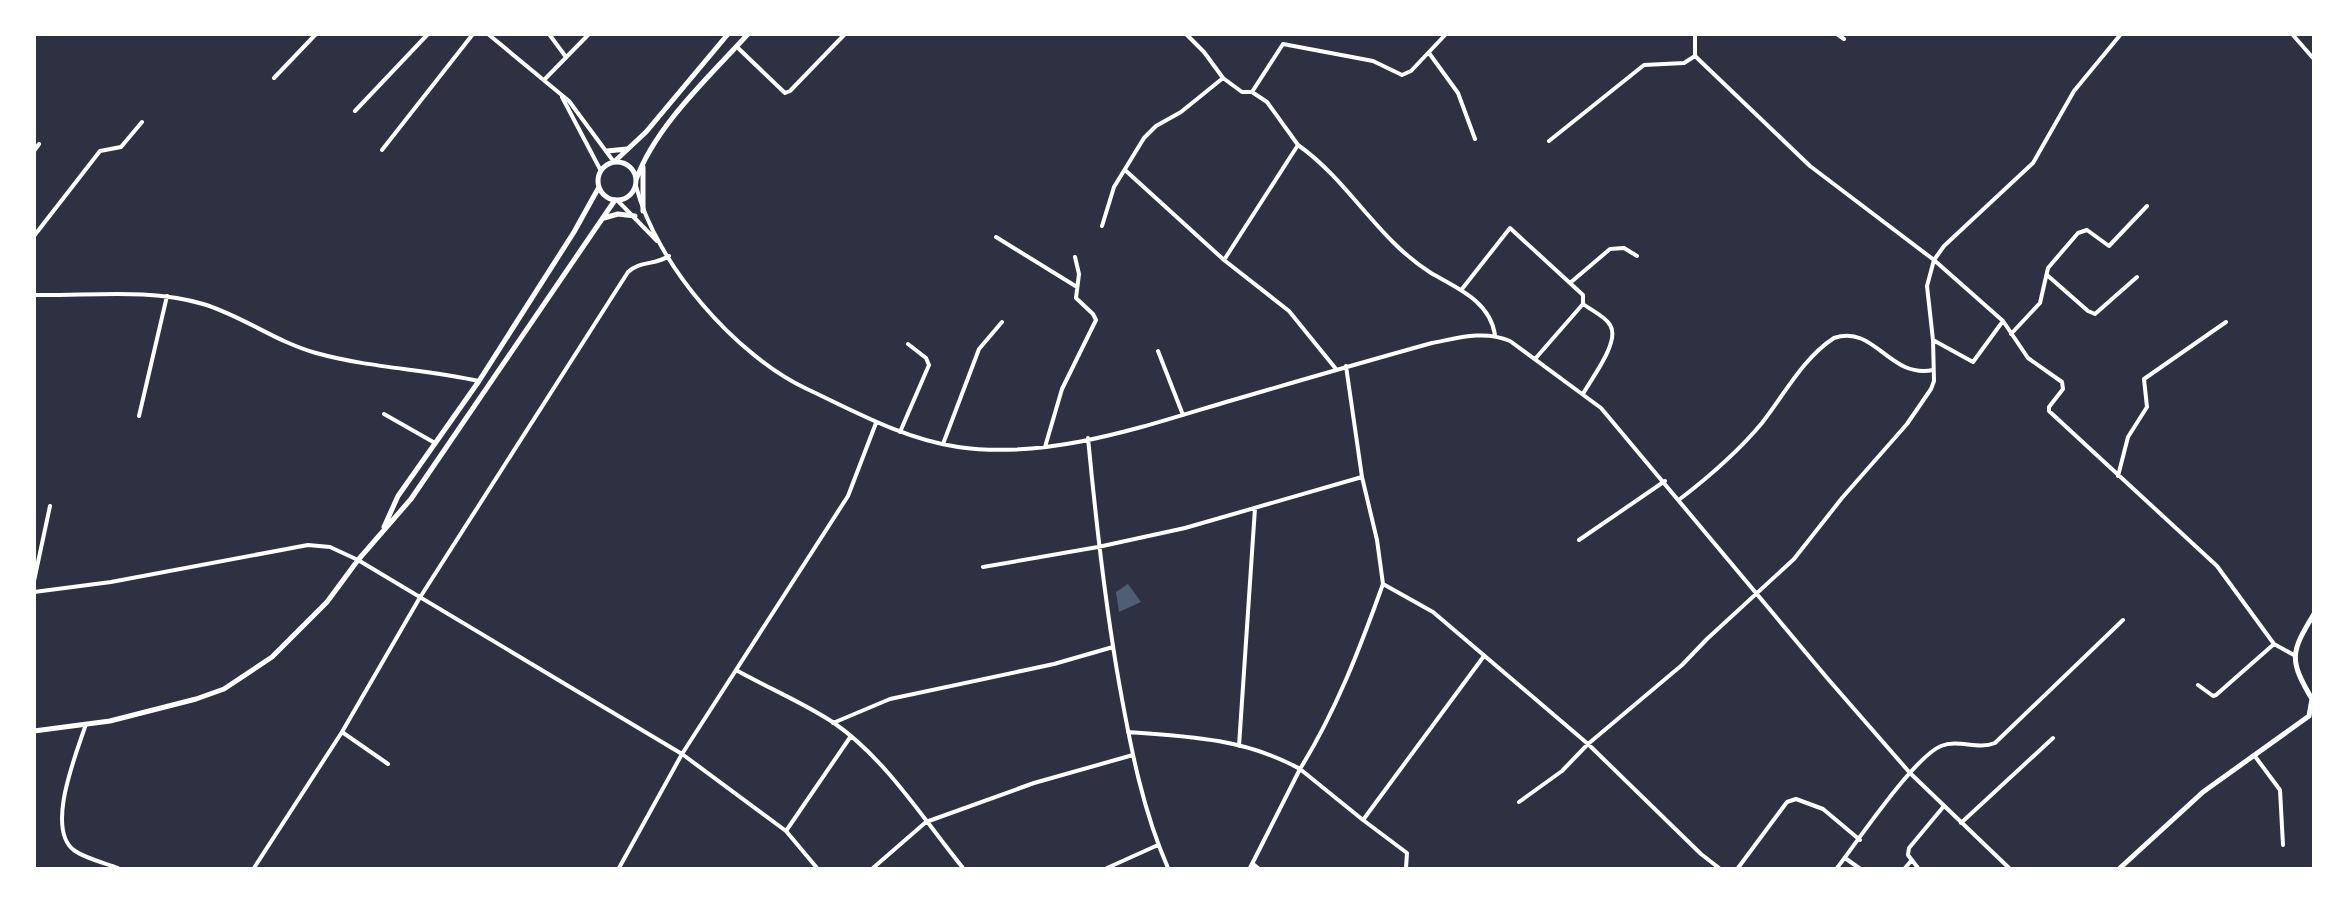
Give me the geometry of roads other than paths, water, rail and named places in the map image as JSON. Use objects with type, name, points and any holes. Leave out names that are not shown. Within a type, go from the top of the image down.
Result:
[{"type":"street","points":[[274,78],[316,34]]},
{"type":"street","points":[[355,111],[428,34]]},
{"type":"street","points":[[382,150],[473,34]]},
{"type":"street","points":[[488,34],[569,101],[614,162],[629,166],[644,211],[663,248]]},
{"type":"street","points":[[549,34],[566,57]]},
{"type":"street","points":[[545,79],[588,34]]},
{"type":"street","points":[[601,171],[632,147],[728,34]]},
{"type":"street","points":[[34,731],[158,710],[224,689],[249,674],[297,635],[327,602],[384,528],[406,506],[447,449],[580,248],[616,200],[627,197],[636,183],[644,160],[656,141],[748,34]]},
{"type":"street","points":[[737,47],[785,93],[790,91],[845,34]]},
{"type":"street","points":[[1186,34],[1223,78],[1242,92],[1252,92],[1273,108],[1298,145],[1321,161],[1371,221],[1402,250],[1430,272],[1462,290],[1490,317],[1495,335]]},
{"type":"street","points":[[1252,92],[1283,44],[1373,61],[1402,75],[1411,71],[1446,34]]},
{"type":"street","points":[[1695,34],[1695,56],[1810,166],[1934,260],[2004,321],[2028,358],[2059,379],[2064,386],[2061,394],[2049,407],[2049,411],[2217,566],[2274,644],[2294,655]]},
{"type":"street","points":[[1837,34],[1844,39]]},
{"type":"street","points":[[1520,802],[1562,771],[1588,744],[1674,672],[1794,559],[1842,498],[1907,424],[1932,389],[1933,340],[1927,286],[1934,260],[1944,246],[2033,164],[2074,91],[2121,34]]},
{"type":"street","points":[[2292,34],[2313,58]]},
{"type":"street","points":[[1429,53],[1458,93],[1475,139]]},
{"type":"street","points":[[1549,141],[1644,65],[1684,63],[1695,56]]},
{"type":"street","points":[[1102,226],[1108,201],[1150,131],[1181,112],[1223,78]]},
{"type":"street","points":[[384,528],[398,496],[478,381],[574,232],[599,187],[601,171],[560,93]]},
{"type":"street","points":[[34,236],[100,151],[121,147],[142,122]]},
{"type":"street","points":[[34,151],[39,144]]},
{"type":"street","points":[[1224,260],[1298,145]]},
{"type":"street","points":[[607,151],[632,147]]},
{"type":"street","points":[[644,160],[644,211]]},
{"type":"street","points":[[1125,170],[1224,260],[1289,311],[1336,369]]},
{"type":"street","points":[[599,187],[605,195],[616,200],[635,216],[663,248],[723,330],[761,363],[793,382],[876,423],[943,444],[976,449],[1045,447],[1183,415],[1432,343],[1466,336],[1495,335],[1510,341],[1601,408],[1756,594],[1910,773],[2009,868]]},
{"type":"street","points":[[2011,334],[2040,303],[2048,268],[2078,233],[2087,230],[2109,246],[2147,206]]},
{"type":"street","points":[[603,219],[618,214],[635,216]]},
{"type":"street","points":[[1462,290],[1510,228],[1583,295],[1583,304],[1535,359]]},
{"type":"street","points":[[996,237],[1077,287]]},
{"type":"street","points":[[1570,283],[1610,249],[1624,248],[1638,256]]},
{"type":"street","points":[[254,868],[342,732],[419,598],[628,273],[637,266],[654,264],[669,256]]},
{"type":"street","points":[[1045,447],[1062,389],[1095,320],[1093,314],[1078,301],[1079,274],[1075,257]]},
{"type":"street","points":[[2047,275],[2088,311],[2095,314],[2137,277]]},
{"type":"street","points":[[34,296],[167,296],[215,308],[314,353],[384,368],[435,371],[478,381]]},
{"type":"street","points":[[139,416],[167,296]]},
{"type":"street","points":[[1583,304],[1610,324],[1613,335],[1604,358],[1583,394]]},
{"type":"street","points":[[1933,340],[1973,362],[2004,321]]},
{"type":"street","points":[[943,444],[979,349],[1002,322]]},
{"type":"street","points":[[2118,476],[2128,437],[2146,407],[2144,379],[2226,322]]},
{"type":"street","points":[[1680,500],[1725,465],[1761,424],[1793,380],[1834,338],[1843,335],[1855,337],[1875,346],[1909,371],[1918,373],[1933,370]]},
{"type":"street","points":[[900,432],[929,365],[926,358],[908,344]]},
{"type":"street","points":[[1158,351],[1183,415]]},
{"type":"street","points":[[1258,868],[1252,866],[1300,770],[1320,737],[1357,654],[1383,584],[1377,540],[1362,477],[1346,366]]},
{"type":"street","points":[[384,414],[435,443]]},
{"type":"street","points":[[619,868],[682,754],[848,496],[876,423]]},
{"type":"street","points":[[1088,438],[1098,547],[1128,732],[1158,845],[1168,868]]},
{"type":"street","points":[[983,567],[1098,547],[1185,528],[1362,477]]},
{"type":"street","points":[[1579,540],[1665,482]]},
{"type":"street","points":[[34,581],[50,506]]},
{"type":"street","points":[[1239,746],[1255,507]]},
{"type":"street","points":[[34,592],[122,580],[308,545],[330,547],[358,560],[682,754],[786,831],[817,868]]},
{"type":"street","points":[[1383,584],[1433,612],[1588,744],[1719,868]]},
{"type":"street","points":[[2120,868],[2203,792],[2309,716],[2313,700],[2296,672],[2294,655],[2297,642],[2313,614]]},
{"type":"street","points":[[1837,868],[1910,773],[1938,747],[1952,743],[1984,747],[1995,742],[2123,620]]},
{"type":"street","points":[[2198,685],[2212,696],[2216,695],[2274,644]]},
{"type":"street","points":[[833,723],[890,699],[1054,664],[1113,646]]},
{"type":"street","points":[[1363,820],[1484,656]]},
{"type":"street","points":[[736,670],[833,723],[851,736],[890,777],[963,868]]},
{"type":"street","points":[[86,724],[61,810],[66,839],[74,851],[104,866],[118,868]]},
{"type":"street","points":[[342,732],[388,764]]},
{"type":"street","points":[[1128,732],[1194,736],[1282,759],[1300,770],[1407,853],[1406,868]]},
{"type":"street","points":[[786,831],[851,736]]},
{"type":"street","points":[[1961,823],[2053,738]]},
{"type":"street","points":[[873,868],[926,822],[1034,783],[1133,755]]},
{"type":"street","points":[[2254,755],[2280,790],[2283,845]]},
{"type":"street","points":[[1738,868],[1788,802],[1796,799],[1823,809],[1860,840]]},
{"type":"street","points":[[1918,868],[1911,861],[1909,848],[1944,806]]},
{"type":"street","points":[[1107,868],[1158,845]]},
{"type":"street","points":[[1845,858],[1859,868]]},
{"type":"street","points":[[1905,868],[1911,861]]},
{"type":"water","points":[[1128,584],[1141,602],[1119,612],[1116,592]]}]
